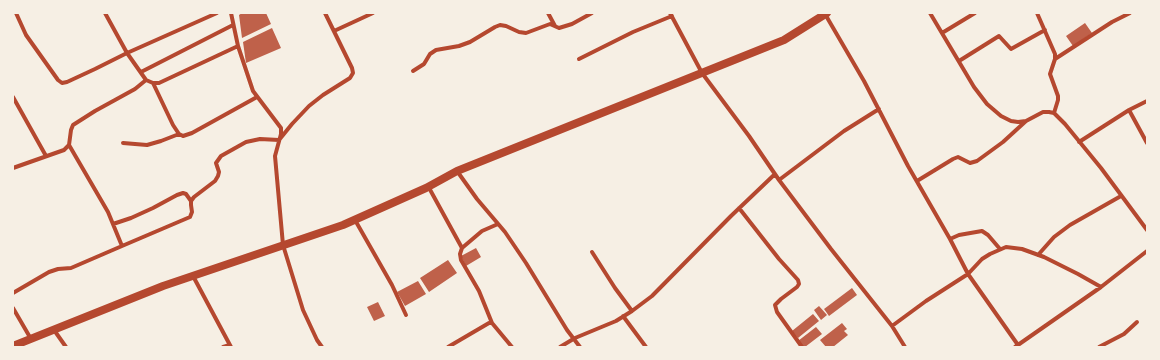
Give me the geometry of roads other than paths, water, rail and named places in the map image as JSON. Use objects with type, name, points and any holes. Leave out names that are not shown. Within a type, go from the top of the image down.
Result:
[{"type":"main road","points":[[13,346],[163,286],[343,224],[428,186],[457,171],[784,40],[826,14]]},
{"type":"street","points":[[16,13],[26,35],[58,80],[62,83],[217,13]]},
{"type":"street","points":[[105,13],[127,53],[146,80],[153,83],[164,81],[238,46]]},
{"type":"street","points":[[231,13],[238,46],[250,83],[257,97],[281,128],[276,148],[275,161],[284,245],[303,310],[316,340],[322,347]]},
{"type":"street","points":[[279,140],[304,111],[323,95],[345,83],[353,73],[352,68],[325,13]]},
{"type":"street","points":[[334,31],[373,13]]},
{"type":"street","points":[[548,13],[555,26]]},
{"type":"street","points":[[413,71],[424,64],[430,54],[436,50],[459,46],[470,42],[494,27],[500,25],[526,33],[550,24],[559,28],[565,27],[592,13]]},
{"type":"street","points":[[930,13],[982,98],[994,111],[1011,121],[1026,121]]},
{"type":"street","points":[[942,33],[975,13]]},
{"type":"street","points":[[1055,59],[1112,22],[1130,13]]},
{"type":"street","points":[[826,14],[864,81],[968,274],[1016,346],[1101,287],[1147,251]]},
{"type":"street","points":[[1039,14],[1054,51],[1055,59],[1050,74],[1058,96],[1054,113]]},
{"type":"street","points":[[579,59],[671,15],[702,72],[779,180],[892,326],[905,347]]},
{"type":"street","points":[[141,72],[233,25]]},
{"type":"street","points":[[959,61],[999,36],[1011,49],[1045,30]]},
{"type":"street","points":[[122,246],[113,224],[69,145],[70,130],[73,125],[135,89],[146,80]]},
{"type":"street","points":[[153,83],[173,125],[179,134]]},
{"type":"street","points":[[13,97],[46,156]]},
{"type":"street","points":[[123,143],[147,145],[179,134],[183,136],[187,135],[257,97]]},
{"type":"street","points":[[1079,142],[1129,110],[1147,101]]},
{"type":"street","points":[[779,180],[844,131],[879,109]]},
{"type":"street","points":[[1129,110],[1147,143]]},
{"type":"street","points":[[917,181],[954,158],[958,157],[970,163],[977,161],[1003,142],[1026,121],[1043,112],[1054,113],[1065,124],[1101,168],[1147,230]]},
{"type":"street","points":[[13,293],[49,272],[58,269],[71,268],[190,218],[192,212],[191,205],[194,198],[215,181],[219,172],[216,163],[221,156],[246,142],[260,139],[279,140]]},
{"type":"street","points":[[13,168],[64,150],[69,145]]},
{"type":"street","points":[[457,171],[526,262],[580,347]]},
{"type":"street","points":[[560,347],[574,338],[623,316],[652,296],[739,208],[775,174]]},
{"type":"street","points":[[428,186],[462,248]]},
{"type":"street","points":[[113,224],[153,208],[177,194],[186,194],[192,201]]},
{"type":"street","points":[[1038,255],[1054,238],[1070,225],[1121,196]]},
{"type":"street","points":[[739,208],[779,259],[798,280],[799,284],[797,287],[776,302],[775,305],[777,312],[802,347]]},
{"type":"street","points":[[355,219],[392,285],[406,315]]},
{"type":"street","points":[[498,224],[482,231],[462,248],[460,257],[479,291],[492,323],[512,347]]},
{"type":"street","points":[[950,239],[959,235],[982,231],[988,235],[1000,249]]},
{"type":"street","points":[[892,326],[926,301],[968,274],[982,259],[1006,247],[1017,248],[1038,255],[1101,287]]},
{"type":"street","points":[[592,252],[632,311]]},
{"type":"street","points":[[193,276],[230,346],[223,347]]},
{"type":"street","points":[[13,308],[31,339]]},
{"type":"street","points":[[623,316],[646,347]]},
{"type":"street","points":[[1099,347],[1124,334],[1137,322]]},
{"type":"street","points":[[448,347],[484,325],[492,323]]},
{"type":"street","points":[[54,329],[66,347]]}]
